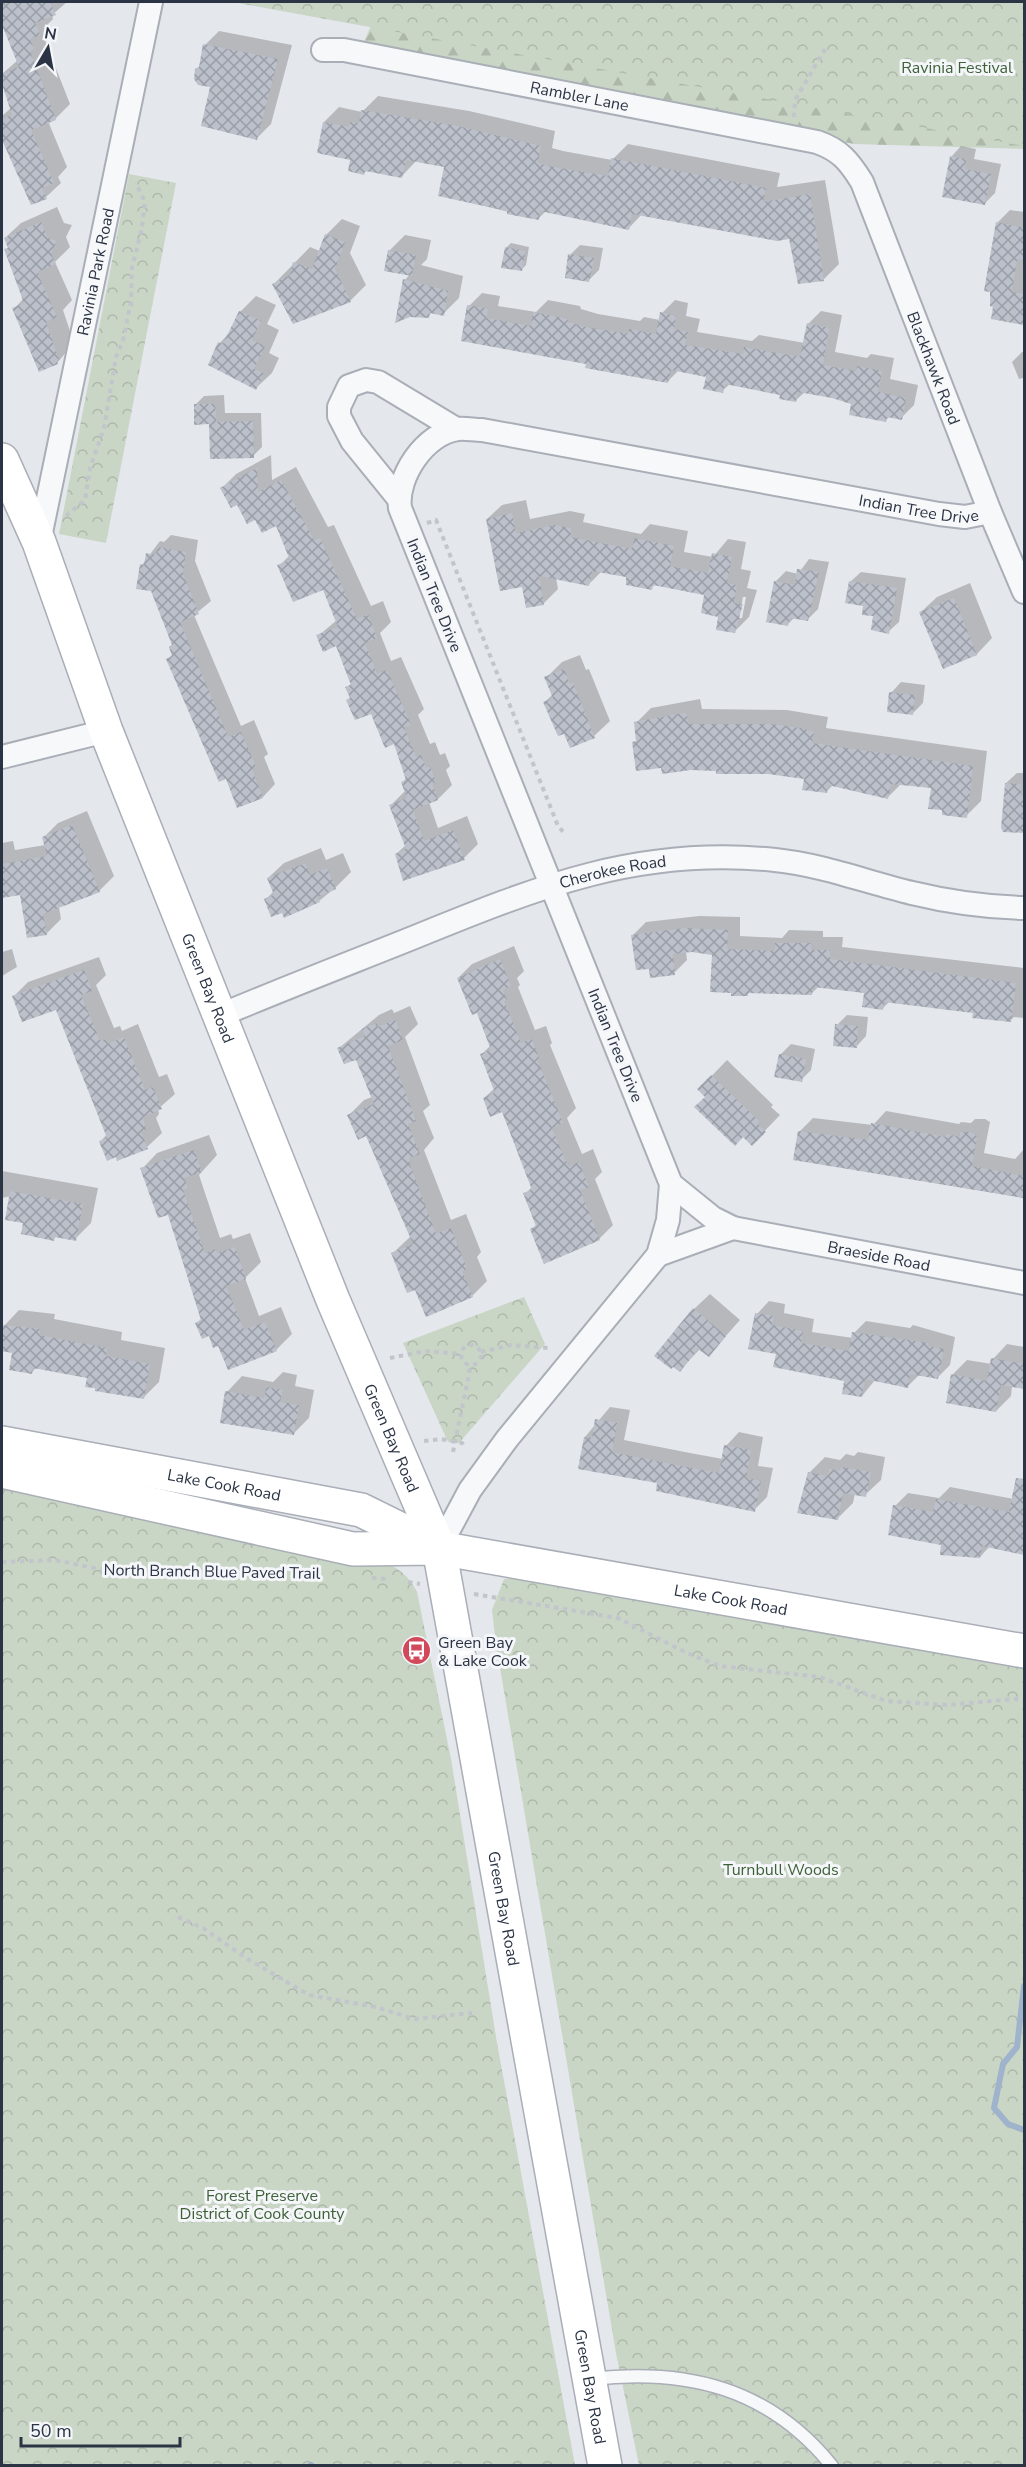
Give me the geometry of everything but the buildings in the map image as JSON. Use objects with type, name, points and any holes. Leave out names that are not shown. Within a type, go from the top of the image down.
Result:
[{"type":"main road","name":"Green Bay Road","points":[[2,460],[39,542],[106,731],[333,1300],[440,1548],[605,2466]]},
{"type":"main road","name":"Lake Cook Road","points":[[2,1443],[362,1510],[440,1548]]},
{"type":"main road","name":"Lake Cook Road","points":[[2,1471],[354,1549],[440,1548],[1024,1652]]},
{"type":"street","name":"Ravinia Park Road","points":[[39,542],[151,2]]},
{"type":"street","name":"Rambler Lane","points":[[323,50],[344,50],[797,138],[835,148]]},
{"type":"street","name":"Blackhawk Road","points":[[835,148],[849,160],[862,182],[990,512],[1024,592]]},
{"type":"street","name":"Indian Tree Drive","points":[[440,1548],[470,1490],[507,1439],[658,1255],[668,1221],[671,1184],[563,912],[549,885],[408,529],[399,499],[352,441],[339,416],[340,401],[349,386],[366,380],[378,382],[456,429],[482,430],[939,514],[965,517],[990,512]]},
{"type":"street","points":[[399,499],[409,466],[426,445],[456,429]]},
{"type":"street","points":[[2,757],[106,731]]},
{"type":"street","name":"Cherokee Road","points":[[221,1015],[525,892],[602,869],[642,862],[716,857],[796,864],[836,870],[912,893],[968,904],[1024,908]]},
{"type":"street","name":"Braeside Road","points":[[671,1184],[713,1218],[732,1228],[1024,1283]]},
{"type":"street","points":[[658,1255],[732,1228]]},
{"type":"lane","points":[[590,2379],[633,2374],[661,2375],[702,2383],[748,2398],[775,2413],[801,2433],[832,2466]]},
{"type":"path","points":[[797,138],[794,125],[795,100],[825,49]]},
{"type":"path","points":[[63,520],[85,500],[90,468],[104,428],[116,357],[123,341],[131,302],[132,268],[145,202],[136,183],[117,168]]},
{"type":"path","points":[[408,529],[436,520],[558,826],[566,835]]},
{"type":"path","points":[[461,1354],[466,1346],[472,1344],[481,1352]]},
{"type":"path","points":[[481,1352],[511,1345],[548,1348]]},
{"type":"path","points":[[390,1358],[425,1351],[461,1354]]},
{"type":"path","points":[[471,1365],[479,1362],[481,1352]]},
{"type":"path","points":[[461,1354],[463,1360],[471,1365]]},
{"type":"path","points":[[453,1452],[471,1365]]},
{"type":"path","points":[[424,1441],[455,1441],[465,1447]]},
{"type":"path","name":"North Branch Blue Paved Trail","points":[[2,1562],[55,1560],[104,1570],[137,1572],[297,1569],[324,1572]]},
{"type":"path","points":[[365,1577],[387,1579]]},
{"type":"path","points":[[491,1597],[618,1618],[687,1653],[720,1666],[820,1677],[886,1701],[947,1705],[1015,1699],[1024,1701]]},
{"type":"path","points":[[178,1917],[203,1928],[246,1958],[309,1995],[376,2007],[414,2019],[424,2020],[471,2013]]},
{"type":"green space","name":"Ravinia Festival","points":[[232,2],[1024,2],[1024,146]]},
{"type":"green space","name":"Ravinia Festival","points":[[1024,2],[1024,149],[854,144],[590,93],[363,44],[376,14]]},
{"type":"green space","points":[[129,174],[176,183],[106,543],[59,534]]},
{"type":"green space","points":[[524,1297],[545,1344],[459,1443],[448,1442],[403,1343]]},
{"type":"green space","name":"Forest Preserve District of Cook County","points":[[2,1478],[382,1561],[403,1573],[414,1586],[451,1759],[497,2043],[575,2465],[2,2465]]},
{"type":"green space","name":"Turnbull Woods","points":[[514,1578],[1024,1661],[1024,2465],[639,2465],[616,2353],[496,1644],[492,1610],[504,1579]]},
{"type":"waterway","points":[[1024,1986],[1017,2047],[1003,2064],[994,2108],[1008,2124],[1024,2130]]},
{"type":"place","name":"Green Bay & Lake Cook","points":[[417,1651]]}]
